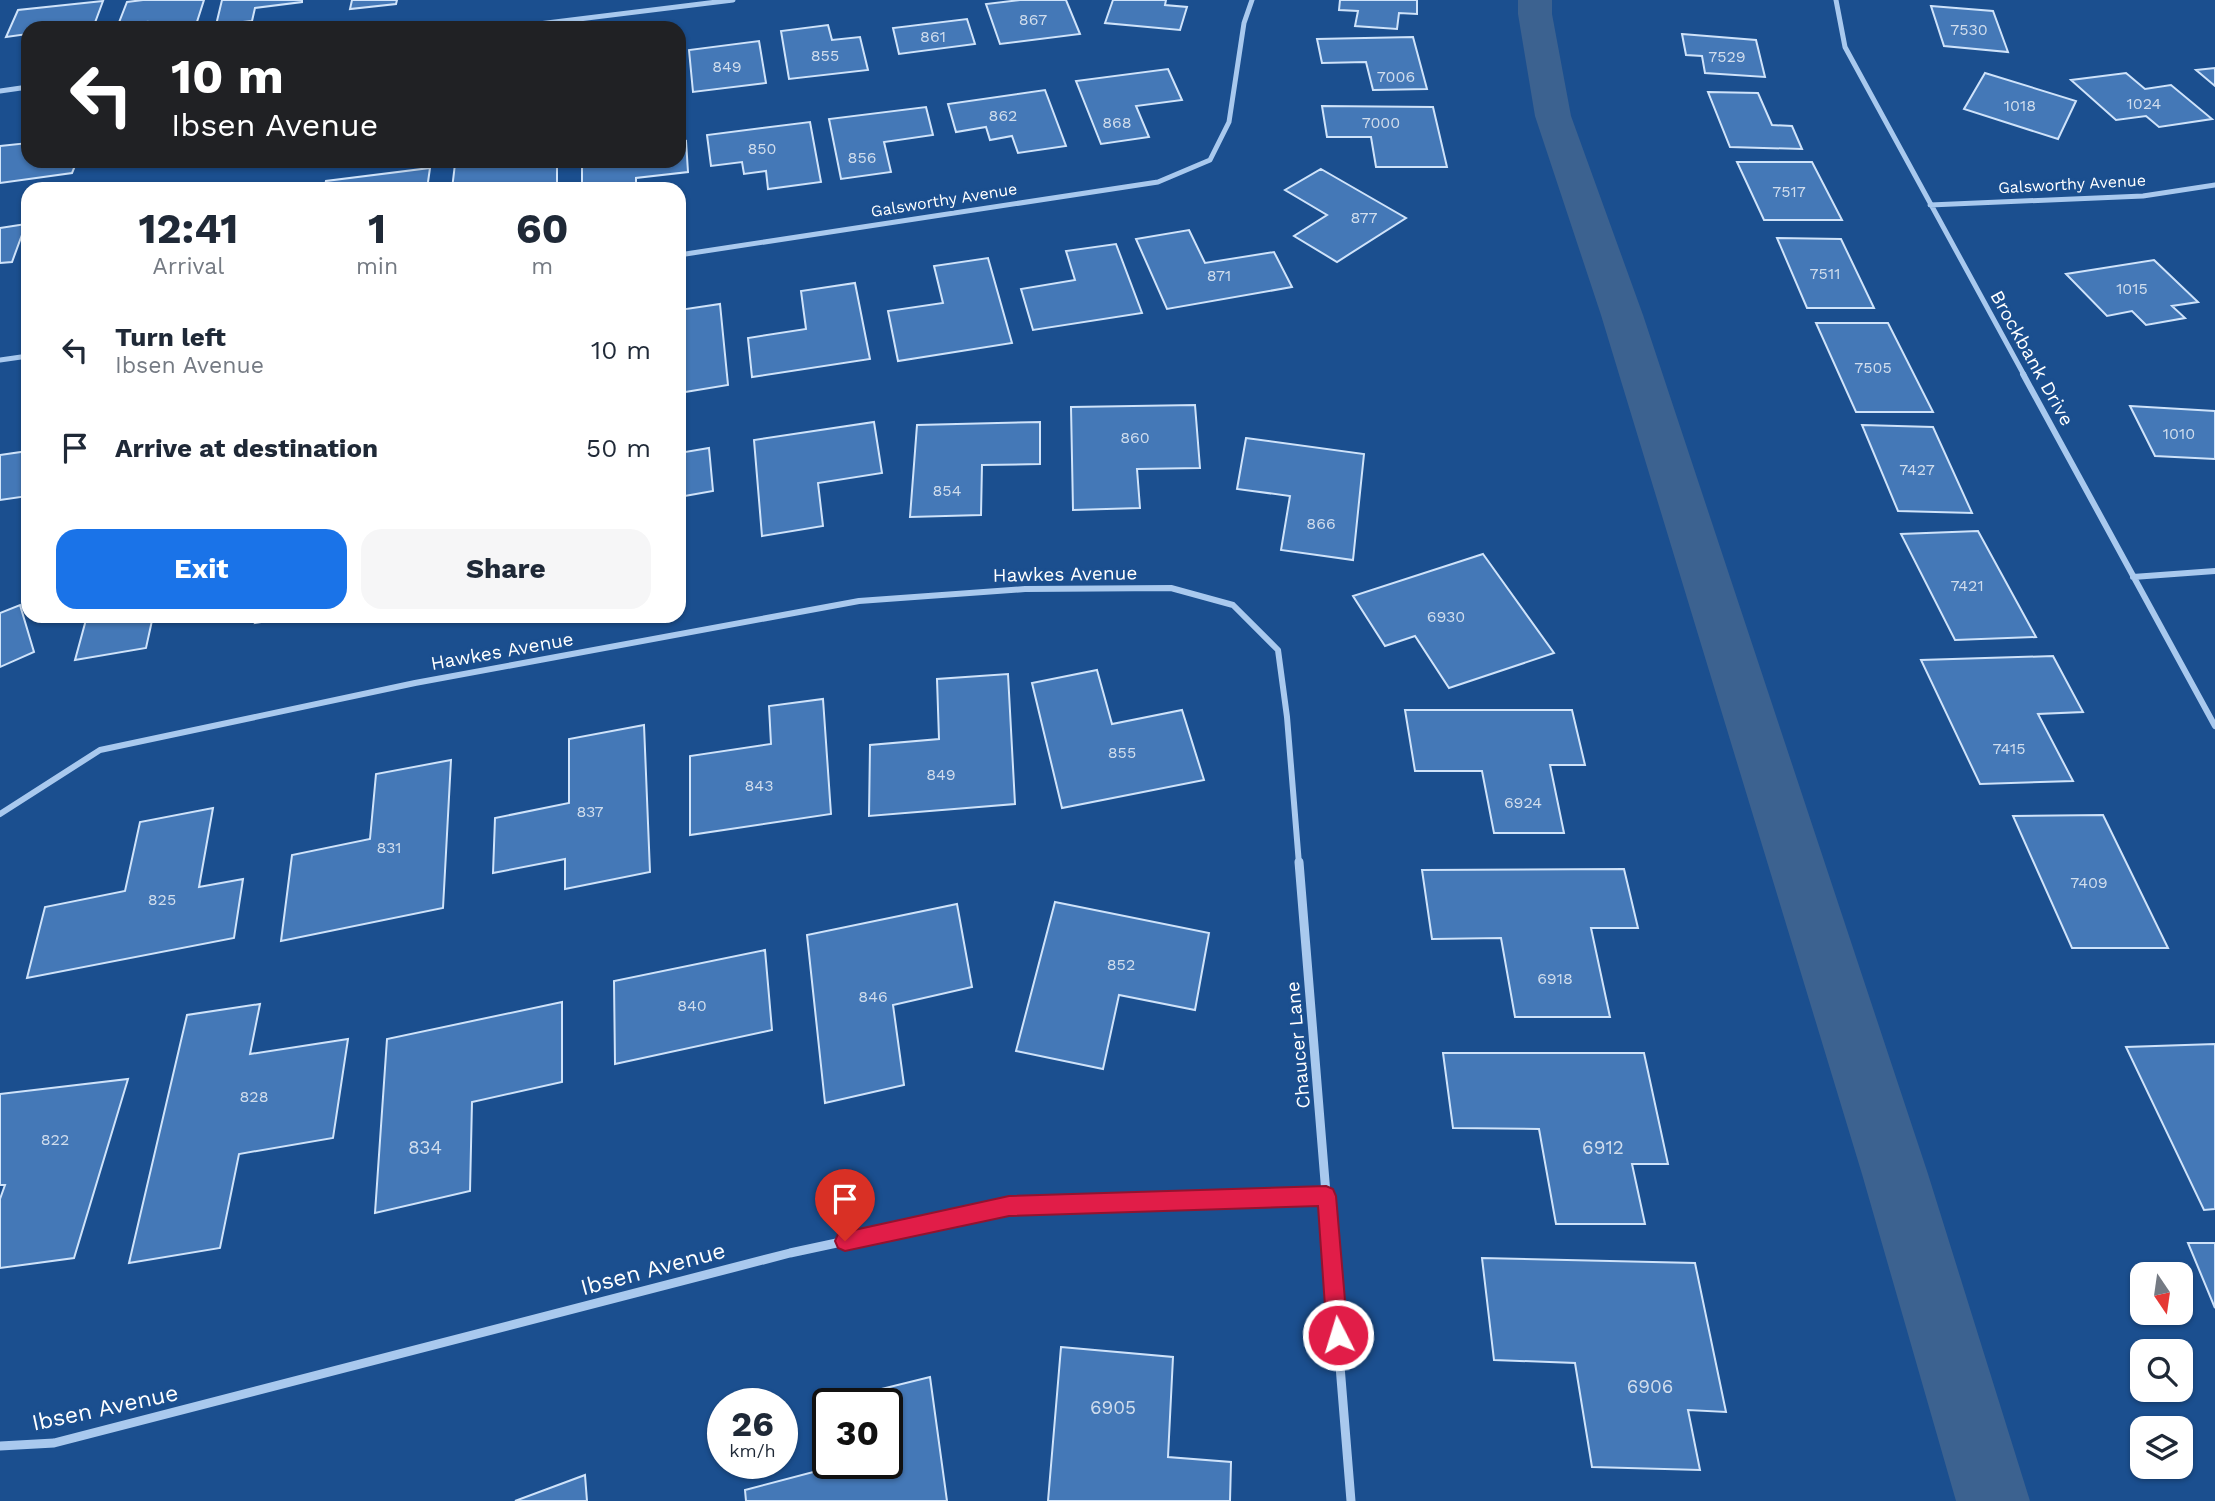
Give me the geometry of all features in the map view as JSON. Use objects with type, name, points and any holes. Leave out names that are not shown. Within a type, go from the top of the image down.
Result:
[{"type":"street","points":[[563,21],[733,0]]},
{"type":"street","name":"Galsworthy Avenue","points":[[686,254],[1158,181],[1210,160],[1229,122],[1244,23],[1252,0]]},
{"type":"street","name":"Brockbank Drive","points":[[1836,0],[1845,47],[2215,726]]},
{"type":"street","points":[[0,91],[21,88]]},
{"type":"street","name":"Galsworthy Avenue","points":[[1930,205],[2143,196],[2215,185]]},
{"type":"street","points":[[0,360],[21,357]]},
{"type":"street","points":[[2133,577],[2215,571]]},
{"type":"street","name":"Hawkes Avenue","points":[[2,811],[100,750],[415,683],[859,601],[1025,589],[1171,588],[1233,605]]},
{"type":"street","name":"Chaucer Lane","points":[[1233,605],[1278,650],[1287,717],[1351,1501]]},
{"type":"street","name":"Ibsen Avenue","points":[[0,1446],[54,1443],[790,1253],[1009,1206],[1326,1196]]},
{"type":"building","points":[[204,0],[197,21],[120,21],[127,2]]},
{"type":"building","points":[[222,0],[302,0],[255,8],[252,21],[217,21]]},
{"type":"building","points":[[352,0],[397,0],[396,4],[350,9]]},
{"type":"building","points":[[1020,0],[1066,0],[1080,34],[1000,44],[986,4]]},
{"type":"building","points":[[1113,0],[1166,0],[1165,5],[1187,7],[1180,30],[1105,23]]},
{"type":"building","points":[[1340,0],[1417,0],[1417,14],[1399,13],[1397,29],[1355,26],[1358,11],[1339,10]]},
{"type":"building","points":[[103,1],[96,21],[21,21],[21,35],[6,37],[18,10]]},
{"type":"building","points":[[1931,6],[1993,11],[2008,52],[1944,46]]},
{"type":"building","points":[[967,19],[975,44],[899,54],[893,28]]},
{"type":"building","points":[[828,25],[832,40],[860,37],[868,70],[789,79],[781,31]]},
{"type":"building","points":[[1682,34],[1756,40],[1765,77],[1705,73],[1702,56],[1686,55]]},
{"type":"building","points":[[1413,37],[1427,89],[1373,90],[1366,62],[1322,63],[1317,39]]},
{"type":"building","points":[[759,41],[766,83],[693,92],[689,50]]},
{"type":"building","points":[[2215,68],[2215,86],[2196,70]]},
{"type":"building","points":[[1168,69],[1182,100],[1136,106],[1149,137],[1101,144],[1076,81]]},
{"type":"building","points":[[1985,73],[2076,101],[2058,139],[1964,109]]},
{"type":"building","points":[[2126,73],[2145,89],[2171,85],[2212,119],[2159,127],[2146,116],[2116,120],[2071,80]]},
{"type":"building","points":[[1045,90],[1066,146],[1018,153],[1012,136],[990,140],[986,127],[956,132],[948,104]]},
{"type":"building","points":[[1708,92],[1758,93],[1772,125],[1792,126],[1802,149],[1730,147]]},
{"type":"building","points":[[1322,106],[1433,107],[1447,167],[1376,167],[1371,137],[1327,137]]},
{"type":"building","points":[[926,107],[933,135],[884,142],[891,172],[841,179],[829,119]]},
{"type":"building","points":[[810,122],[821,182],[768,189],[766,171],[744,174],[742,162],[711,166],[707,135]]},
{"type":"building","points":[[686,141],[688,172],[636,178],[636,182],[582,182],[582,168],[686,168]]},
{"type":"building","points":[[21,144],[21,168],[74,168],[72,173],[0,183],[0,146]]},
{"type":"building","points":[[1737,162],[1812,162],[1842,220],[1764,220]]},
{"type":"building","points":[[430,168],[428,182],[326,181]]},
{"type":"building","points":[[455,168],[557,168],[557,182],[453,182]]},
{"type":"building","points":[[1321,169],[1406,218],[1337,262],[1294,236],[1327,215],[1285,190]]},
{"type":"building","points":[[21,225],[21,238],[12,262],[0,263],[0,228]]},
{"type":"building","points":[[1189,230],[1205,263],[1274,252],[1292,287],[1167,309],[1136,239]]},
{"type":"building","points":[[1777,238],[1841,239],[1874,308],[1807,308]]},
{"type":"building","points":[[1116,244],[1142,313],[1033,330],[1021,289],[1075,280],[1066,251]]},
{"type":"building","points":[[988,258],[1012,343],[898,361],[888,311],[943,303],[934,266]]},
{"type":"building","points":[[2154,260],[2198,302],[2172,306],[2185,318],[2146,325],[2132,311],[2107,316],[2066,274]]},
{"type":"building","points":[[855,283],[870,359],[752,377],[748,338],[806,329],[801,291]]},
{"type":"building","points":[[720,304],[728,385],[686,392],[686,309]]},
{"type":"building","points":[[1816,323],[1888,323],[1933,412],[1856,412]]},
{"type":"building","points":[[1195,405],[1200,468],[1137,469],[1140,508],[1073,510],[1071,407]]},
{"type":"building","points":[[2130,406],[2215,411],[2215,459],[2155,456]]},
{"type":"building","points":[[874,422],[882,473],[818,483],[823,526],[762,536],[754,440]]},
{"type":"building","points":[[1040,422],[1040,464],[982,465],[981,515],[910,517],[917,425]]},
{"type":"building","points":[[1862,425],[1933,427],[1972,513],[1898,511]]},
{"type":"building","points":[[1246,438],[1364,454],[1353,560],[1281,550],[1290,496],[1237,489]]},
{"type":"building","points":[[709,448],[713,491],[686,496],[686,452]]},
{"type":"building","points":[[21,452],[21,497],[0,500],[0,455]]},
{"type":"building","points":[[1978,531],[2036,637],[1955,640],[1901,534]]},
{"type":"building","points":[[1483,554],[1554,653],[1449,688],[1415,636],[1385,646],[1353,596]]},
{"type":"building","points":[[20,605],[21,623],[25,623],[34,652],[0,667],[0,613]]},
{"type":"building","points":[[85,623],[151,623],[146,648],[75,660]]},
{"type":"building","points":[[2053,656],[2083,712],[2038,714],[2073,781],[1980,784],[1921,660]]},
{"type":"building","points":[[1097,670],[1112,724],[1182,710],[1204,780],[1062,808],[1032,683]]},
{"type":"building","points":[[1008,674],[1015,804],[869,816],[870,745],[939,739],[937,679]]},
{"type":"building","points":[[823,699],[831,814],[690,835],[690,756],[771,744],[769,706]]},
{"type":"building","points":[[1405,710],[1572,710],[1585,765],[1550,765],[1564,833],[1494,833],[1482,771],[1415,771]]},
{"type":"building","points":[[644,725],[650,872],[565,889],[565,859],[493,873],[495,818],[569,803],[569,739]]},
{"type":"building","points":[[451,760],[443,908],[281,941],[292,855],[370,839],[376,774]]},
{"type":"building","points":[[213,808],[199,887],[243,879],[234,938],[27,978],[45,907],[125,891],[140,822]]},
{"type":"building","points":[[2103,815],[2168,948],[2072,948],[2013,816]]},
{"type":"building","points":[[1624,869],[1638,928],[1591,928],[1610,1017],[1515,1017],[1501,938],[1432,939],[1422,870]]},
{"type":"building","points":[[1055,902],[1209,933],[1195,1010],[1119,995],[1103,1069],[1016,1051]]},
{"type":"building","points":[[957,904],[972,987],[893,1005],[904,1085],[825,1103],[807,935]]},
{"type":"building","points":[[765,950],[772,1030],[615,1064],[614,981]]},
{"type":"building","points":[[562,1002],[562,1082],[472,1102],[470,1191],[375,1213],[387,1039]]},
{"type":"building","points":[[260,1004],[250,1054],[348,1039],[333,1138],[239,1154],[220,1248],[129,1263],[187,1015]]},
{"type":"building","points":[[2215,1044],[2215,1209],[2204,1210],[2126,1047]]},
{"type":"building","points":[[1443,1053],[1644,1053],[1668,1164],[1632,1164],[1645,1224],[1556,1224],[1539,1129],[1453,1128]]},
{"type":"building","points":[[128,1079],[74,1258],[0,1268],[0,1199],[5,1185],[0,1185],[0,1094]]},
{"type":"building","points":[[2188,1243],[2215,1243],[2215,1308]]},
{"type":"building","points":[[1482,1258],[1695,1263],[1726,1412],[1688,1410],[1700,1470],[1592,1467],[1575,1363],[1494,1360]]},
{"type":"building","points":[[1061,1347],[1173,1357],[1168,1457],[1231,1462],[1230,1501],[1048,1501]]},
{"type":"building","points":[[930,1377],[947,1501],[746,1501],[745,1490],[787,1479],[798,1479],[798,1476],[812,1472],[812,1479],[903,1479],[903,1388],[886,1388]]},
{"type":"building","points":[[585,1475],[587,1501],[515,1501]]},
{"type":"waterway","points":[[1535,0],[1535,14],[1553,116],[1622,315],[1895,1174],[1993,1501]]},
{"type":"route","points":[[845,1241],[1009,1206],[1326,1196],[1338,1335]]}]
